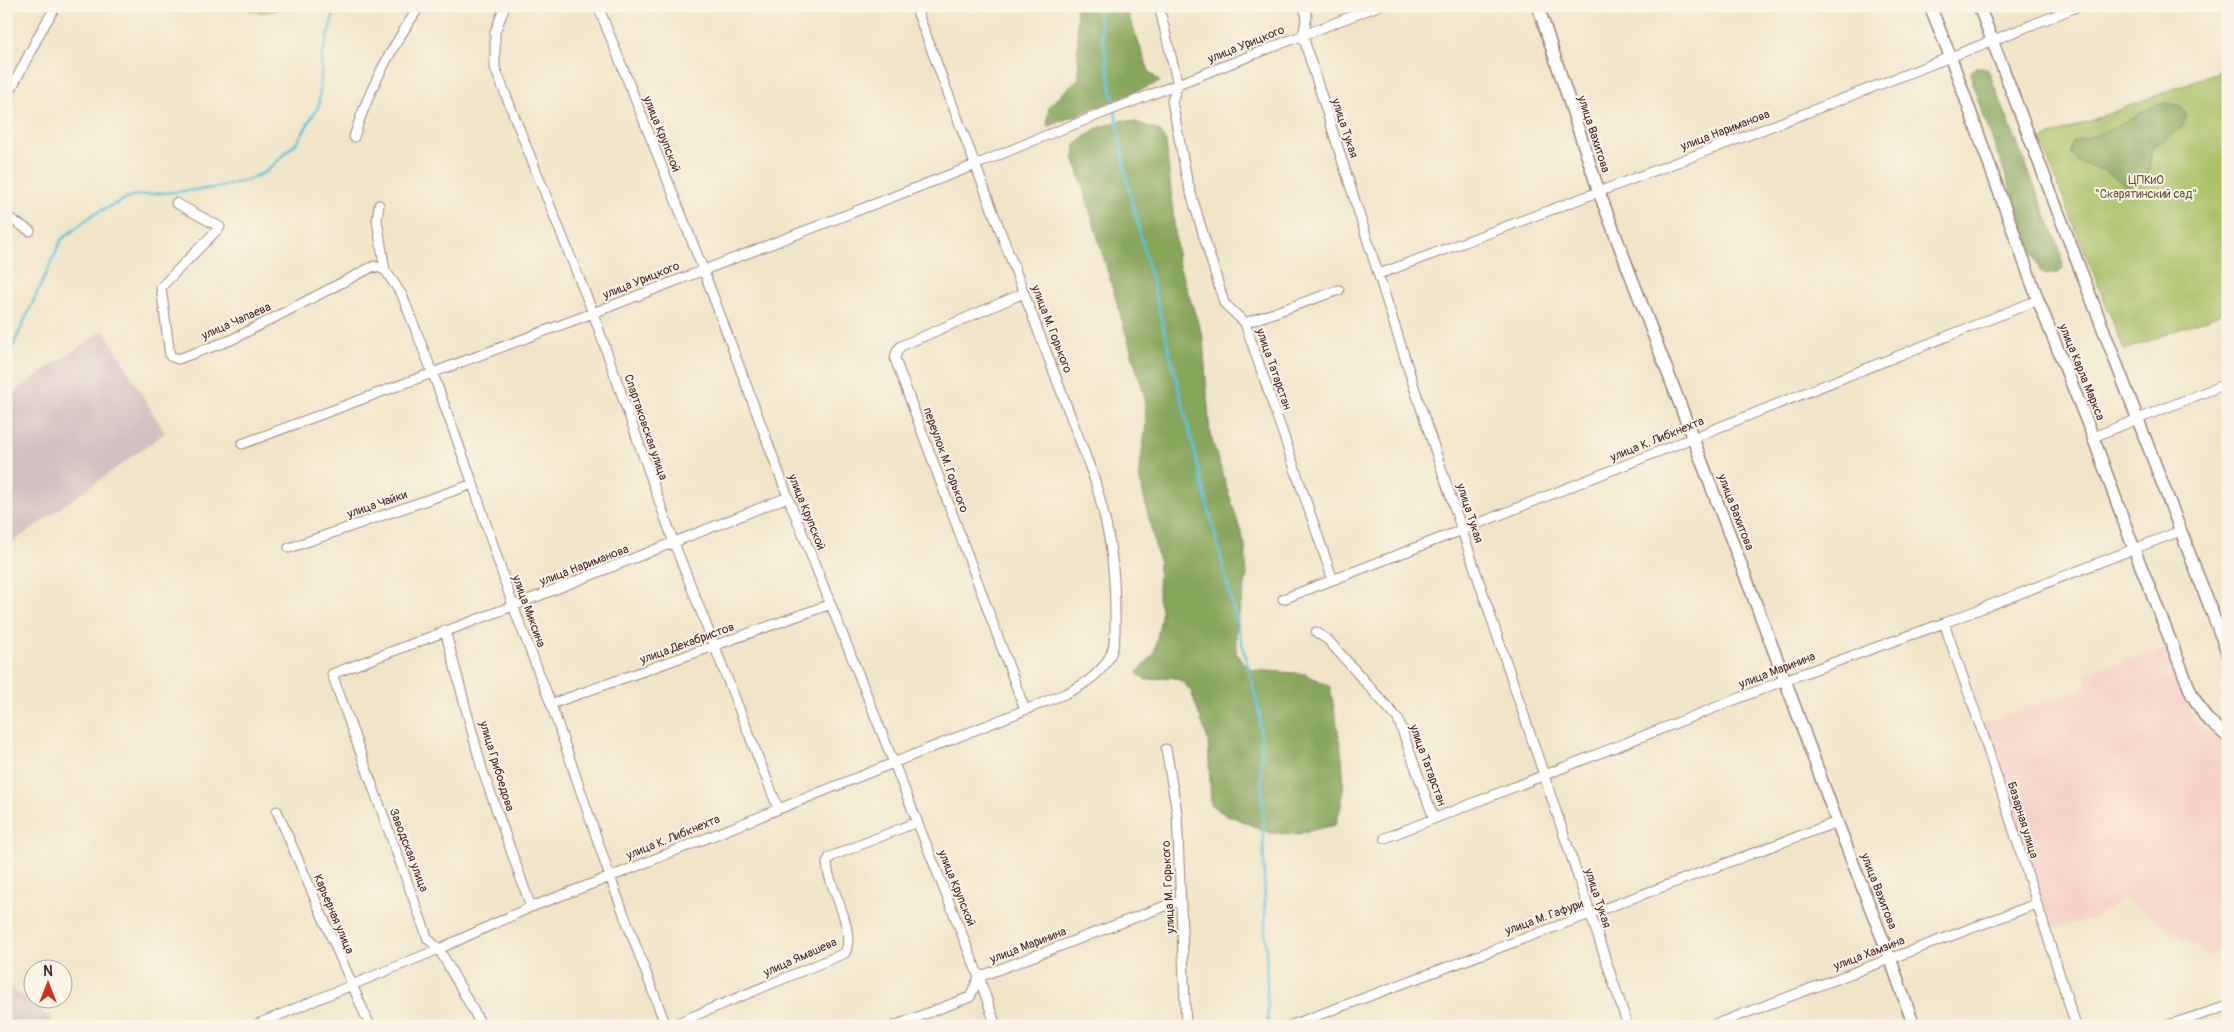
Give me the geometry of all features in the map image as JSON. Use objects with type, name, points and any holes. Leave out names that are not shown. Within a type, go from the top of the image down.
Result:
[{"type":"main road","name":"улица Вахитова","points":[[1538,6],[1599,192],[1785,680],[1914,1026]]},
{"type":"main road","name":"улица Карла Маркса","points":[[1930,6],[1951,58],[2038,300],[2094,437],[2134,550],[2192,695],[2206,718],[2228,737]]},
{"type":"main road","points":[[1979,6],[2228,654]]},
{"type":"street","points":[[6,99],[56,6]]},
{"type":"street","points":[[354,138],[361,113],[420,6]]},
{"type":"street","name":"Спартаковская улица","points":[[505,6],[495,32],[495,68],[593,313],[713,648],[778,808]]},
{"type":"street","name":"улица Крупской","points":[[598,6],[703,269],[788,497],[892,763],[979,977],[996,1026]]},
{"type":"street","name":"улица М. Горького","points":[[915,6],[1094,478],[1112,546],[1114,567],[1115,627],[1112,650],[1101,669]]},
{"type":"street","points":[[1159,6],[1178,84]]},
{"type":"street","name":"улица Тукая","points":[[1303,6],[1307,16],[1304,35],[1379,274],[1462,530],[1628,1026]]},
{"type":"street","name":"улица Урицкого","points":[[242,444],[593,313],[1378,6]]},
{"type":"street","name":"улица Нариманова","points":[[1379,274],[1951,58],[2079,6]]},
{"type":"street","name":"улица Татарстан","points":[[1178,84],[1172,101],[1187,180],[1224,304],[1245,323],[1333,580]]},
{"type":"street","name":"улица Чапаева","points":[[176,202],[220,227],[161,287],[170,356],[178,358],[231,340],[374,266],[385,270]]},
{"type":"street","name":"улица Миксина","points":[[379,204],[377,220],[385,270],[402,294],[433,374],[473,484],[513,606],[551,704],[610,877],[666,1026]]},
{"type":"street","points":[[6,216],[30,231]]},
{"type":"street","points":[[1245,323],[1339,290]]},
{"type":"street","name":"переулок М. Горького","points":[[1024,293],[901,346],[895,358],[1025,710]]},
{"type":"street","name":"улица К. Либкнехта","points":[[1283,598],[1462,530],[2038,300]]},
{"type":"street","points":[[2094,437],[2228,384]]},
{"type":"street","name":"улица Чайки","points":[[289,548],[473,484]]},
{"type":"street","name":"улица Нариманова","points":[[332,674],[513,606],[788,497]]},
{"type":"street","name":"улица Маринина","points":[[1385,838],[1785,680],[2180,532]]},
{"type":"street","name":"улица Декабристов","points":[[551,704],[713,648],[831,604]]},
{"type":"street","name":"Базарная улица","points":[[1944,622],[1983,734],[2076,1026]]},
{"type":"street","name":"улица Грибоедова","points":[[445,630],[482,769],[530,906]]},
{"type":"street","name":"улица Татарстан","points":[[1316,632],[1328,640],[1398,719],[1434,819]]},
{"type":"street","name":"улица К. Либкнехта","points":[[253,1026],[439,949],[530,906],[610,877],[1025,710],[1081,686],[1101,669]]},
{"type":"street","name":"Заводская улица","points":[[332,674],[428,939],[439,949],[482,1026]]},
{"type":"street","name":"улица М. Горького","points":[[1166,749],[1177,813],[1186,1026]]},
{"type":"street","name":"Карьерная улица","points":[[277,811],[370,1026]]},
{"type":"street","name":"улица Ямашева","points":[[670,1026],[845,953],[849,946],[848,934],[828,871],[827,863],[830,857],[917,822]]},
{"type":"street","name":"улица М. Гафури","points":[[1289,1026],[1837,822]]},
{"type":"street","name":"улица Маринина","points":[[894,1026],[970,997],[979,977],[1182,900]]},
{"type":"street","name":"улица Хамзина","points":[[1711,1026],[2036,904]]},
{"type":"street","points":[[2165,1026],[2192,1021],[2228,1006]]},
{"type":"shaded area","points":[[104,330],[165,433],[6,547],[6,397]]},
{"type":"shaded area","points":[[2164,650],[2195,723],[2228,747],[2228,868],[2219,950],[2208,956],[2123,897],[2095,918],[2047,930],[1982,724],[2087,688],[2085,673]]},
{"type":"shaded area","points":[[6,984],[22,996],[22,1010],[40,1010],[52,1019],[49,1026],[6,1026]]},
{"type":"green space","points":[[247,6],[285,6],[272,11],[260,12],[251,11]]},
{"type":"green space","points":[[1076,6],[1125,6],[1149,71],[1160,82],[1047,127],[1049,106],[1079,78]]},
{"type":"green space","points":[[1976,67],[1983,67],[1988,70],[2062,255],[2063,269],[2058,273],[2046,275],[2040,271],[1972,84],[1971,72]]},
{"type":"green space","name":"ЦПКиО \"Скарятинский сад\"","points":[[2228,68],[2228,311],[2124,350],[2040,140]]},
{"type":"green space","points":[[2166,103],[2179,105],[2187,115],[2182,127],[2152,149],[2148,175],[2138,184],[2126,185],[2104,170],[2079,163],[2070,154],[2073,142],[2108,131],[2153,106]]},
{"type":"green space","points":[[1123,120],[1136,122],[1160,131],[1166,142],[1178,262],[1203,338],[1210,434],[1245,545],[1247,576],[1236,627],[1236,652],[1243,663],[1254,670],[1306,674],[1330,687],[1342,757],[1343,775],[1343,793],[1335,825],[1297,834],[1270,833],[1221,812],[1211,805],[1208,740],[1191,691],[1183,682],[1172,677],[1146,680],[1137,673],[1154,654],[1162,611],[1158,599],[1159,562],[1139,475],[1146,424],[1145,398],[1074,157],[1075,145],[1095,129]]},
{"type":"waterway","points":[[6,361],[62,239],[94,214],[132,196],[214,188],[248,180],[267,171],[298,141],[319,105],[322,57],[336,6]]},
{"type":"waterway","points":[[1097,6],[1128,185],[1260,715],[1268,1026]]}]
